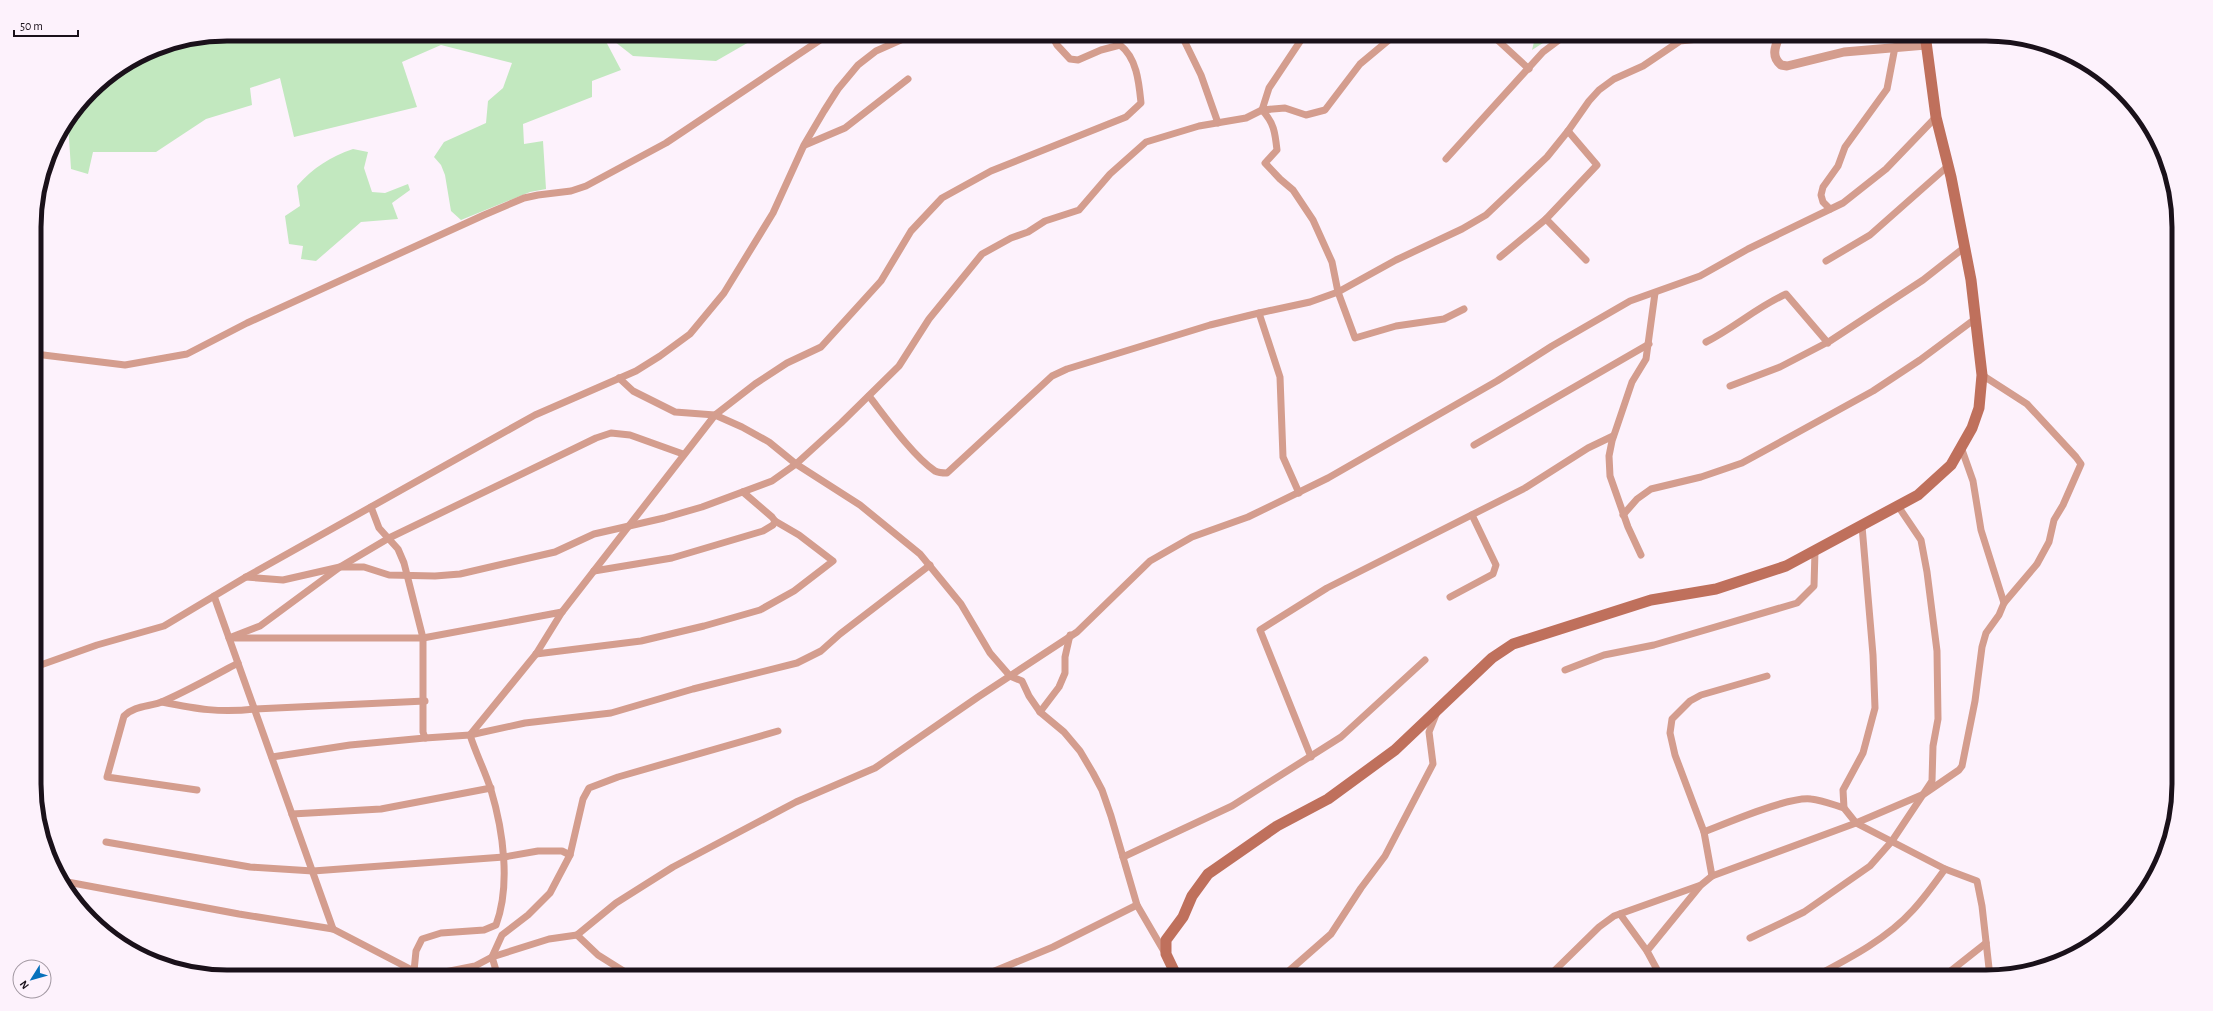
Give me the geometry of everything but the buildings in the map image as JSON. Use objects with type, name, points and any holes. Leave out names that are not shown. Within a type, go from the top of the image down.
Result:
[{"type":"main road","points":[[1174,970],[1166,954],[1166,940],[1183,917],[1192,896],[1208,874],[1277,826],[1328,799],[1395,750],[1414,734],[1440,706],[1487,662],[1513,644],[1650,600],[1716,589],[1754,578],[1786,566],[1918,495],[1951,465],[1972,428],[1979,408],[1982,375],[1965,247],[1936,117],[1926,41]]},
{"type":"street","points":[[41,355],[124,365],[187,354],[247,323],[524,198],[571,191],[586,186],[666,143],[819,41]]},
{"type":"street","points":[[41,665],[97,645],[164,626],[246,577],[535,415],[642,367],[690,334],[724,293],[773,213],[804,145],[838,89],[858,65],[876,51],[898,41]]},
{"type":"street","points":[[470,735],[536,654],[562,612],[630,526],[683,454],[715,415],[787,363],[822,347],[881,281],[911,230],[942,198],[991,171],[1126,117],[1141,103],[1139,80],[1128,52],[1120,45],[1101,50],[1078,60],[1070,59],[1055,41]]},
{"type":"street","points":[[1184,41],[1201,75],[1218,123]]},
{"type":"street","points":[[1262,110],[1269,88],[1301,41]]},
{"type":"street","points":[[246,577],[283,580],[340,567],[364,567],[389,575],[435,576],[478,570],[555,552],[594,534],[702,507],[772,481],[796,464],[899,366],[929,319],[982,254],[1011,238],[1028,232],[1045,220],[1079,210],[1110,174],[1146,142],[1199,126],[1246,118],[1262,110],[1285,108],[1306,115],[1325,110],[1360,64],[1388,41]]},
{"type":"street","points":[[1499,41],[1529,69]]},
{"type":"street","points":[[1446,159],[1543,52],[1558,41]]},
{"type":"street","points":[[869,396],[903,440],[921,458],[936,472],[948,474],[1052,376],[1067,369],[1210,325],[1310,302],[1338,292],[1396,260],[1462,229],[1486,214],[1547,157],[1568,132],[1598,90],[1614,79],[1643,66],[1680,41]]},
{"type":"street","points":[[1778,41],[1774,54],[1775,59],[1781,65],[1795,65],[1844,52],[1895,47],[1918,41]]},
{"type":"street","points":[[1830,209],[1823,202],[1821,195],[1823,187],[1838,166],[1845,147],[1887,89],[1895,47]]},
{"type":"street","points":[[804,145],[845,128],[908,79]]},
{"type":"street","points":[[1262,110],[1271,120],[1277,150],[1266,163],[1280,180],[1293,190],[1313,220],[1332,262],[1338,292],[1355,338],[1396,326],[1444,319],[1464,309]]},
{"type":"street","points":[[455,970],[475,966],[492,957],[549,939],[577,935],[616,903],[673,867],[796,802],[875,768],[1070,635],[1077,632],[1150,561],[1192,537],[1248,517],[1299,493],[1497,381],[1630,301],[1655,294],[1700,276],[1843,203],[1871,182],[1936,117]]},
{"type":"street","points":[[1500,256],[1546,219],[1597,165],[1568,132]]},
{"type":"street","points":[[1826,261],[1870,235],[1948,166]]},
{"type":"street","points":[[1546,219],[1586,260]]},
{"type":"street","points":[[1730,386],[1780,367],[1828,342],[1924,280],[1965,247]]},
{"type":"street","points":[[1641,555],[1623,515],[1610,476],[1609,456],[1613,436],[1632,382],[1646,359],[1655,294]]},
{"type":"street","points":[[1706,342],[1724,333],[1765,303],[1786,294],[1828,342]]},
{"type":"street","points":[[1259,313],[1280,377],[1283,456],[1299,493]]},
{"type":"street","points":[[1623,515],[1637,499],[1651,489],[1701,477],[1742,463],[1794,435],[1873,390],[1920,360],[1975,319]]},
{"type":"street","points":[[1474,445],[1649,344]]},
{"type":"street","points":[[1647,951],[1701,885],[1712,876],[1856,823],[1924,794],[1959,770],[1962,766],[1975,702],[1982,647],[1986,634],[1999,615],[2004,603],[2037,564],[2049,542],[2054,520],[2063,505],[2081,464],[2027,404],[1982,375]]},
{"type":"street","points":[[619,378],[634,391],[675,412],[715,415],[742,427],[769,442],[796,464],[860,505],[920,554],[961,604],[990,653],[1010,676],[1022,681],[1029,696],[1040,712],[1064,732],[1080,751],[1102,790],[1137,905],[1166,954]]},
{"type":"street","points":[[229,638],[260,626],[340,567],[389,538],[596,438],[611,433],[630,435],[683,454]]},
{"type":"street","points":[[1311,757],[1260,630],[1327,588],[1524,488],[1588,448],[1613,436]]},
{"type":"street","points":[[1961,447],[1973,481],[1981,530],[2004,603]]},
{"type":"street","points":[[536,654],[641,641],[704,626],[760,610],[794,591],[833,561],[799,535],[775,521],[743,492]]},
{"type":"street","points":[[1750,938],[1804,912],[1870,866],[1892,841],[1932,781],[1933,746],[1938,720],[1937,651],[1921,540],[1898,506]]},
{"type":"street","points":[[370,507],[379,528],[398,549],[404,563],[423,638],[425,738]]},
{"type":"street","points":[[1450,596],[1492,574],[1496,565],[1472,515]]},
{"type":"street","points":[[594,571],[672,558],[762,531],[773,525],[775,521]]},
{"type":"street","points":[[1862,526],[1873,655],[1875,708],[1863,753],[1843,790],[1844,808],[1856,823],[1945,869],[1977,881],[1989,970]]},
{"type":"street","points":[[1565,670],[1604,655],[1654,646],[1797,603],[1814,586],[1815,551]]},
{"type":"street","points":[[272,757],[350,745],[470,735],[525,723],[611,714],[693,689],[797,663],[821,651],[840,634],[930,566]]},
{"type":"street","points":[[214,596],[333,930]]},
{"type":"street","points":[[229,638],[423,638],[562,612]]},
{"type":"street","points":[[1040,712],[1059,687],[1065,673],[1065,657],[1070,635]]},
{"type":"street","points":[[1123,857],[1232,806],[1342,737],[1425,660]]},
{"type":"street","points":[[197,790],[107,777],[124,716],[142,706],[162,702],[238,663]]},
{"type":"street","points":[[1712,876],[1704,832],[1674,755],[1670,733],[1672,719],[1690,701],[1701,695],[1767,676]]},
{"type":"street","points":[[162,702],[198,709],[227,712],[255,709],[425,701]]},
{"type":"street","points":[[1290,970],[1331,934],[1360,888],[1385,856],[1433,764],[1430,732],[1440,706]]},
{"type":"street","points":[[496,970],[492,957],[502,935],[528,915],[550,893],[570,855],[583,799],[589,788],[618,777],[778,731]]},
{"type":"street","points":[[414,970],[416,951],[422,939],[441,933],[484,930],[496,925],[501,912],[504,857],[500,823],[490,788],[470,735]]},
{"type":"street","points":[[292,814],[382,809],[490,788]]},
{"type":"street","points":[[1704,832],[1727,822],[1791,801],[1810,799],[1844,808]]},
{"type":"street","points":[[106,842],[250,868],[313,871],[504,857],[538,851],[562,851],[570,855]]},
{"type":"street","points":[[1827,970],[1886,933],[1913,911],[1945,869]]},
{"type":"street","points":[[69,882],[333,930],[412,970]]},
{"type":"street","points":[[1555,970],[1599,927],[1620,914],[1701,885]]},
{"type":"street","points":[[997,970],[1053,947],[1137,905]]},
{"type":"street","points":[[1620,914],[1647,951],[1657,970]]},
{"type":"street","points":[[577,935],[598,955],[622,970]]},
{"type":"street","points":[[1952,970],[1986,943]]},
{"type":"green space","points":[[215,41],[606,41],[621,70],[592,81],[592,97],[523,124],[524,144],[543,141],[546,189],[530,192],[461,220],[451,211],[445,175],[441,165],[434,157],[444,142],[486,123],[488,101],[503,88],[512,63],[441,45],[402,62],[417,107],[294,137],[280,78],[250,88],[252,105],[206,119],[156,152],[93,152],[88,174],[71,169],[68,130],[87,104],[104,87],[124,72],[156,55],[179,47]]},
{"type":"green space","points":[[614,41],[751,41],[716,61],[633,56]]},
{"type":"green space","points":[[1534,41],[1546,41],[1532,50]]},
{"type":"green space","points":[[353,149],[368,152],[364,168],[372,192],[385,193],[408,184],[410,190],[392,203],[398,219],[361,222],[316,261],[301,259],[303,246],[289,244],[285,216],[300,206],[297,186],[323,163],[337,155]]},
{"type":"green space","points":[[41,266],[42,289],[41,305]]}]
